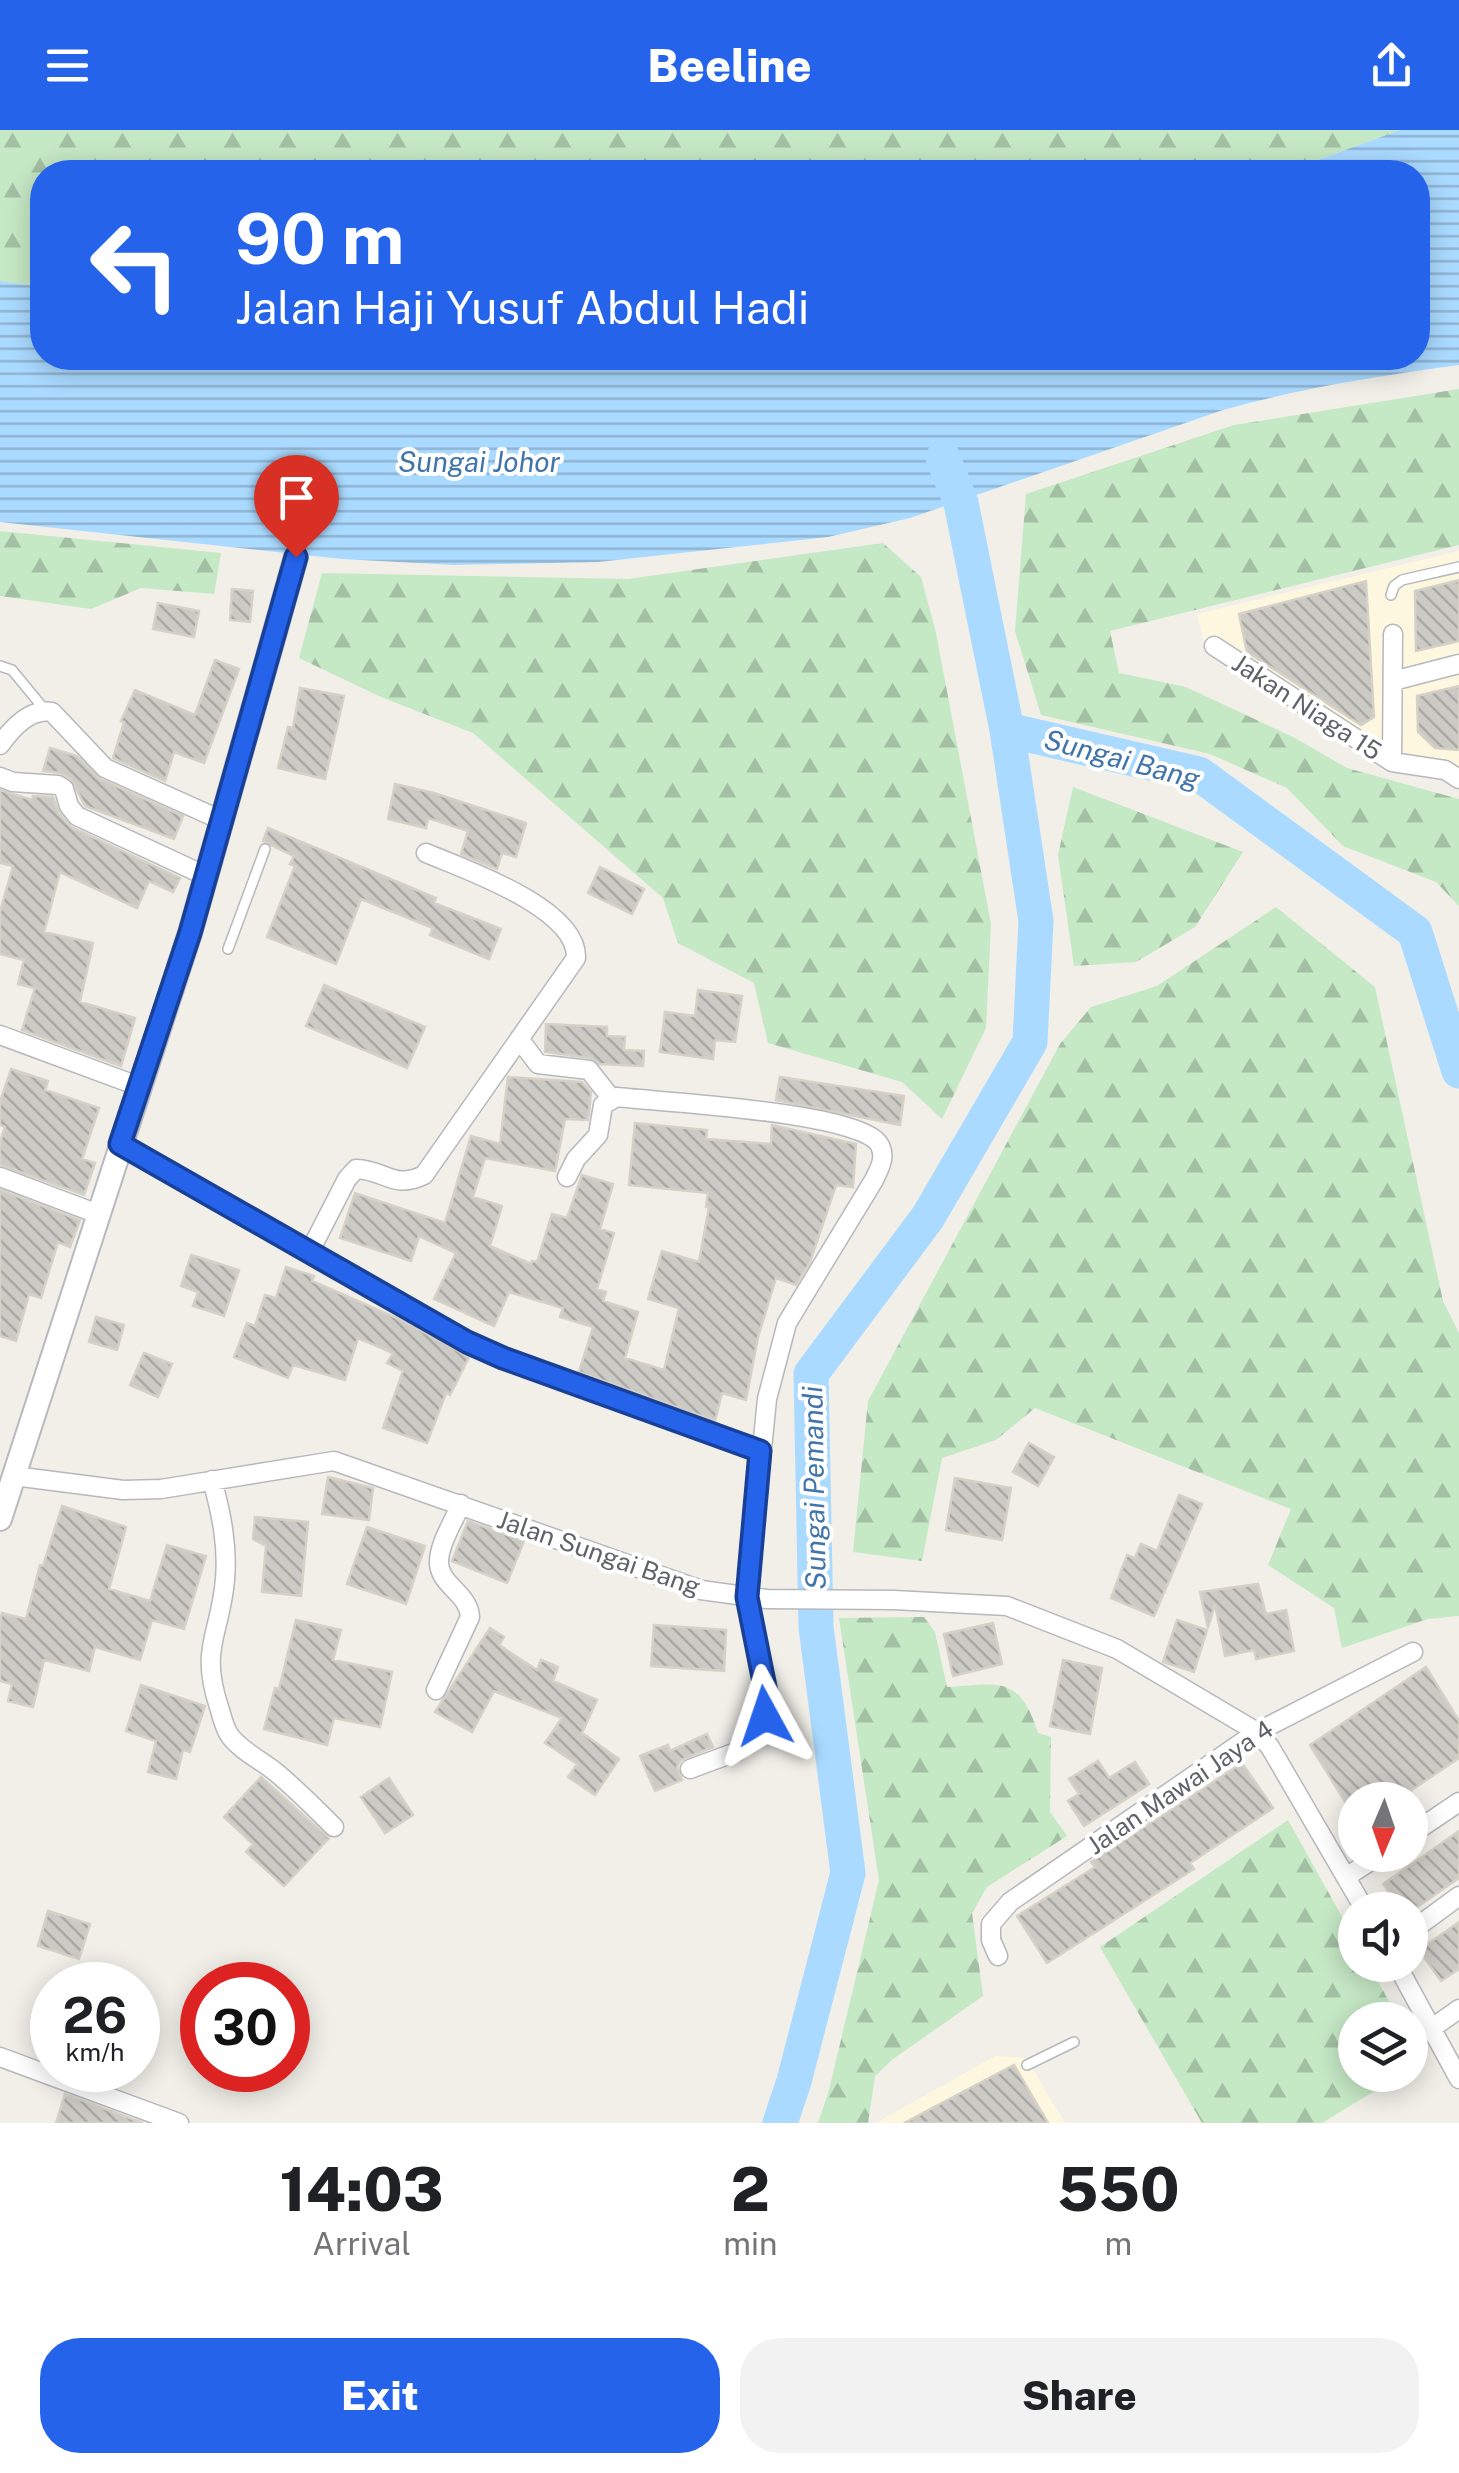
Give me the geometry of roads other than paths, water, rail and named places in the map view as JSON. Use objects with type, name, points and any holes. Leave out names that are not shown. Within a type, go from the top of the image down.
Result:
[{"type":"street","points":[[0,1519],[190,933],[296,557]]},
{"type":"street","points":[[1392,762],[1393,634]]},
{"type":"street","name":"Jakan Niaga 15","points":[[1214,646],[1392,762],[1454,770]]},
{"type":"street","points":[[1393,681],[1459,664]]},
{"type":"street","points":[[0,745],[30,715],[45,710],[58,716],[105,768],[222,820]]},
{"type":"street","points":[[0,777],[13,782],[58,785],[64,789],[77,816],[206,876]]},
{"type":"street","points":[[310,1252],[347,1179],[356,1170],[369,1170],[394,1182],[409,1182],[424,1175],[573,964],[576,945],[557,923],[524,898],[500,883],[426,853]]},
{"type":"street","points":[[0,1035],[138,1086]]},
{"type":"street","points":[[520,1040],[538,1064],[590,1070],[611,1098]]},
{"type":"street","points":[[568,1177],[576,1159],[598,1135],[603,1105],[611,1098],[802,1116],[866,1133],[878,1143],[883,1158],[874,1180],[787,1323],[767,1399],[747,1597],[766,1692],[765,1716],[754,1736],[736,1752],[690,1769]]},
{"type":"street","points":[[120,1144],[467,1342],[760,1451]]},
{"type":"street","points":[[0,1177],[98,1214]]},
{"type":"street","name":"Jalan Sungai Bang","points":[[14,1476],[123,1490],[162,1489],[334,1461],[701,1590],[766,1599],[1007,1606],[1117,1649],[1257,1732],[1270,1746],[1354,1892]]},
{"type":"street","points":[[212,1480],[222,1514],[226,1559],[225,1584],[209,1662],[223,1720],[229,1734],[241,1746],[276,1772],[334,1827]]},
{"type":"street","points":[[436,1690],[470,1617],[468,1604],[440,1566],[440,1553],[461,1504]]},
{"type":"street","name":"Jalan Mawai Jaya 4","points":[[998,1956],[991,1940],[991,1924],[1010,1902],[1257,1732],[1413,1652]]},
{"type":"street","points":[[1428,1823],[1459,1802]]},
{"type":"street","points":[[1346,1878],[1355,1872]]},
{"type":"street","points":[[1428,1919],[1459,1896]]},
{"type":"street","points":[[1406,1982],[1459,2080]]},
{"type":"street","points":[[1432,2028],[1459,2009]]},
{"type":"street","points":[[0,2057],[151,2118],[179,2123]]},
{"type":"lane","points":[[1391,595],[1402,580],[1459,567]]},
{"type":"lane","points":[[0,666],[12,670],[45,710]]},
{"type":"lane","points":[[228,950],[265,849]]},
{"type":"lane","points":[[1027,2065],[1074,2042]]},
{"type":"water","name":"Sungai Johor","points":[[1400,130],[1459,130],[1459,365],[1430,369],[1430,160],[1318,160]]},
{"type":"water","name":"Sungai Johor","points":[[0,281],[30,285],[30,370],[1426,370],[1340,383],[1223,410],[910,518],[828,537],[598,562],[454,565],[342,559],[0,522]]},
{"type":"waterway","name":"Sungai Bang","points":[[943,458],[961,503],[1007,730],[1199,774],[1415,932],[1459,1071]]},
{"type":"waterway","name":"Sungai Pemandi","points":[[780,2123],[848,1873],[816,1627],[811,1374],[928,1217],[1030,1042],[1036,921],[1007,730]]}]
